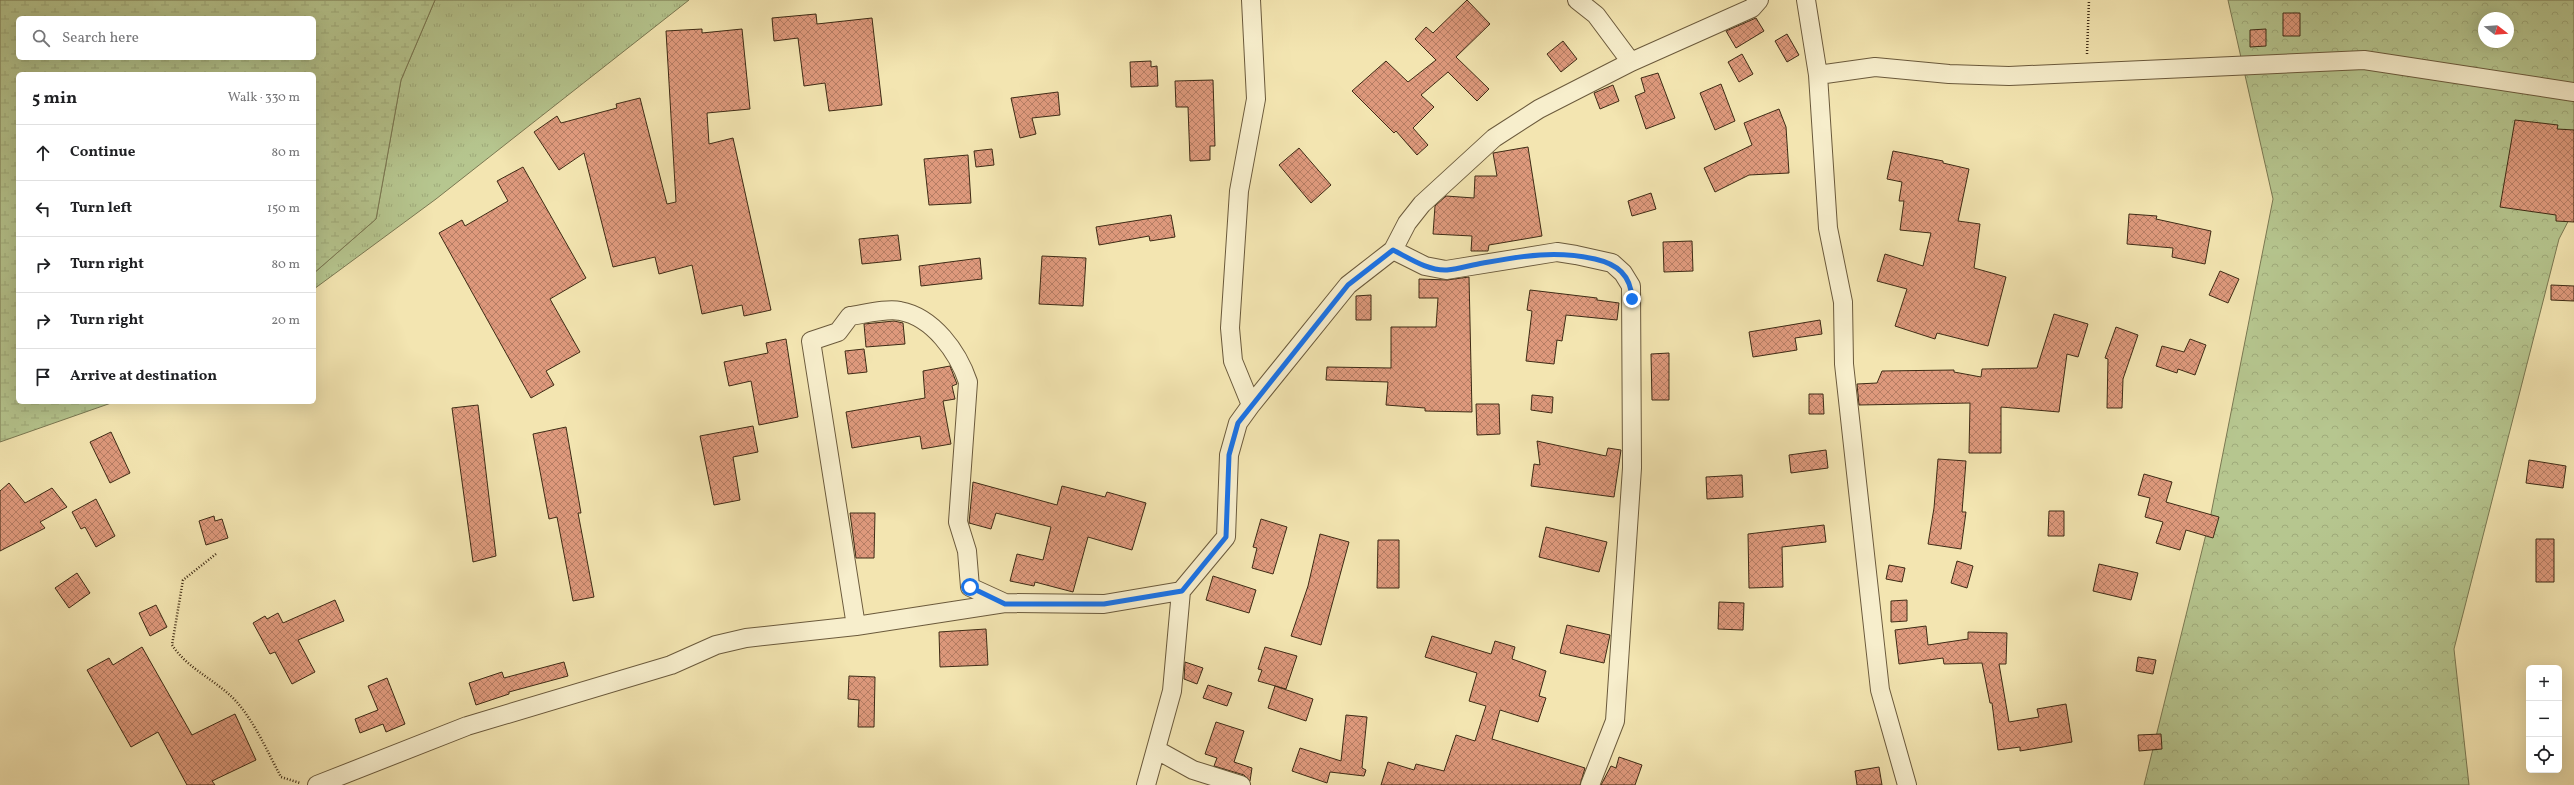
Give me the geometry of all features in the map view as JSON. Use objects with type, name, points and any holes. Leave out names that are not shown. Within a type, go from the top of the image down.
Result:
[{"type":"street","points":[[1251,0],[1256,99],[1239,191],[1230,328],[1233,361],[1251,405]]},
{"type":"street","points":[[1577,0],[1596,15],[1631,62]]},
{"type":"street","points":[[1146,785],[1157,750],[1172,691],[1182,591],[1226,537],[1229,455],[1238,423],[1251,405],[1348,285],[1393,250],[1407,223],[1422,204],[1494,138],[1539,109],[1631,62],[1752,8],[1759,0]]},
{"type":"street","points":[[1806,0],[1818,75],[1827,221],[1842,302],[1844,364],[1880,690],[1907,785]]},
{"type":"street","points":[[1818,75],[1875,67],[1979,75],[2086,73],[2364,60],[2574,92]]},
{"type":"street","points":[[1393,250],[1425,266],[1446,270],[1557,252],[1576,254],[1612,263],[1623,273],[1631,286],[1632,468],[1615,721],[1590,785]]},
{"type":"street","points":[[856,626],[811,341],[838,332],[850,316],[899,310],[922,320],[943,337],[962,365],[968,382],[958,522],[967,551],[970,587],[1005,604]]},
{"type":"street","points":[[317,785],[467,726],[671,665],[716,645],[746,638],[856,626],[1005,604],[1104,604],[1182,591]]},
{"type":"street","points":[[1157,750],[1193,770],[1241,785]]},
{"type":"path","points":[[2086,73],[2089,0]]},
{"type":"path","points":[[216,554],[182,580],[172,645],[184,660],[233,698],[255,729],[281,777],[306,785]]},
{"type":"green space","points":[[0,0],[435,0],[401,80],[376,219],[316,271],[316,72],[16,72],[16,404],[108,404],[0,442]]},
{"type":"green space","points":[[435,0],[689,0],[436,199],[316,288],[316,271],[376,219],[401,80]]},
{"type":"green space","points":[[2228,0],[2574,0],[2574,210],[2559,239],[2454,649],[2469,785],[2144,785],[2211,514],[2273,199]]},
{"type":"building","points":[[1467,0],[1490,24],[1456,57],[1489,89],[1477,101],[1448,72],[1421,95],[1434,107],[1413,128],[1428,145],[1417,155],[1396,131],[1394,133],[1352,91],[1386,61],[1408,82],[1436,60],[1415,39],[1426,27],[1433,33]]},
{"type":"building","points":[[2283,13],[2300,13],[2300,36],[2283,36]]},
{"type":"building","points":[[816,14],[817,24],[872,18],[882,105],[829,111],[825,83],[804,86],[798,38],[774,41],[772,18]]},
{"type":"building","points":[[1756,18],[1764,31],[1736,48],[1726,31]]},
{"type":"building","points":[[702,29],[702,33],[742,29],[750,109],[707,113],[709,144],[733,138],[771,310],[744,316],[742,305],[702,314],[692,265],[659,274],[655,257],[613,267],[584,153],[559,170],[534,132],[557,116],[561,123],[617,108],[616,104],[640,98],[667,204],[676,202],[666,31]]},
{"type":"building","points":[[2266,29],[2266,46],[2250,47],[2250,30]]},
{"type":"building","points":[[1787,34],[1799,55],[1787,62],[1775,41]]},
{"type":"building","points":[[1563,41],[1577,59],[1561,72],[1547,54]]},
{"type":"building","points":[[1742,54],[1753,74],[1739,82],[1728,62]]},
{"type":"building","points":[[1151,61],[1151,67],[1157,66],[1158,86],[1131,87],[1130,62]]},
{"type":"building","points":[[1658,73],[1675,118],[1646,129],[1635,96],[1645,92],[1641,78]]},
{"type":"building","points":[[1213,80],[1215,146],[1210,146],[1210,160],[1190,161],[1188,107],[1176,107],[1175,81]]},
{"type":"building","points":[[1721,84],[1735,121],[1715,130],[1700,93]]},
{"type":"building","points":[[1613,85],[1619,101],[1600,109],[1594,93]]},
{"type":"building","points":[[1058,92],[1060,115],[1032,118],[1036,134],[1020,138],[1011,98]]},
{"type":"building","points":[[1779,109],[1786,127],[1789,173],[1749,175],[1715,192],[1704,168],[1752,145],[1744,123]]},
{"type":"building","points":[[2515,120],[2558,125],[2557,129],[2574,130],[2574,222],[2556,221],[2556,215],[2500,207]]},
{"type":"building","points":[[1528,147],[1542,236],[1489,245],[1488,251],[1471,251],[1472,236],[1433,234],[1435,206],[1446,196],[1474,198],[1475,176],[1497,176],[1493,153]]},
{"type":"building","points":[[1299,148],[1331,185],[1311,203],[1279,165]]},
{"type":"building","points":[[992,149],[994,165],[976,167],[974,151]]},
{"type":"building","points":[[1893,151],[1943,161],[1943,163],[1969,169],[1958,221],[1980,224],[1974,268],[2006,277],[1988,346],[1937,333],[1935,339],[1895,326],[1907,289],[1877,281],[1885,254],[1923,266],[1931,233],[1900,230],[1904,201],[1899,201],[1902,182],[1887,179]]},
{"type":"building","points":[[968,155],[971,203],[929,205],[924,159]]},
{"type":"building","points":[[523,167],[586,278],[550,299],[580,352],[546,371],[554,385],[531,398],[439,233],[462,220],[465,226],[508,201],[497,181]]},
{"type":"building","points":[[1651,193],[1656,209],[1632,216],[1628,201]]},
{"type":"building","points":[[2129,214],[2157,216],[2156,219],[2211,231],[2205,264],[2172,257],[2173,248],[2127,244]]},
{"type":"building","points":[[1171,215],[1175,237],[1150,241],[1149,236],[1099,245],[1096,227]]},
{"type":"building","points":[[898,235],[901,260],[862,264],[859,239]]},
{"type":"building","points":[[1692,241],[1693,271],[1664,272],[1663,242]]},
{"type":"building","points":[[1042,256],[1086,258],[1083,306],[1039,304]]},
{"type":"building","points":[[980,258],[982,279],[921,286],[919,266]]},
{"type":"building","points":[[2220,271],[2239,279],[2228,303],[2209,295]]},
{"type":"building","points":[[1469,277],[1472,412],[1425,411],[1425,408],[1386,405],[1388,382],[1326,380],[1327,367],[1391,368],[1391,327],[1436,327],[1438,298],[1419,298],[1419,279],[1447,280]]},
{"type":"building","points":[[2551,285],[2574,286],[2574,301],[2551,300]]},
{"type":"building","points":[[1530,290],[1597,298],[1597,300],[1619,303],[1617,320],[1566,315],[1562,341],[1557,340],[1554,364],[1526,361],[1532,311],[1527,310]]},
{"type":"building","points":[[1371,295],[1371,320],[1356,320],[1356,296]]},
{"type":"building","points":[[2054,314],[2088,324],[2078,357],[2067,354],[2059,412],[2001,407],[2001,453],[1969,453],[1970,403],[1859,405],[1857,384],[1877,383],[1882,371],[1954,370],[1954,372],[1981,377],[1982,369],[2037,368]]},
{"type":"building","points":[[1820,320],[1822,334],[1795,338],[1797,350],[1753,357],[1749,332]]},
{"type":"building","points":[[894,321],[903,323],[905,344],[866,347],[864,324]]},
{"type":"building","points":[[2116,327],[2138,335],[2123,379],[2122,408],[2107,408],[2108,359],[2105,358]]},
{"type":"building","points":[[786,339],[798,417],[759,425],[751,381],[729,386],[724,362],[768,353],[766,343]]},
{"type":"building","points":[[2190,339],[2206,345],[2195,375],[2178,369],[2177,373],[2156,366],[2162,346],[2184,352]]},
{"type":"building","points":[[864,349],[867,372],[848,374],[845,351]]},
{"type":"building","points":[[1669,353],[1669,400],[1652,400],[1651,354]]},
{"type":"building","points":[[950,366],[957,384],[952,386],[955,399],[943,401],[951,444],[922,449],[920,436],[852,448],[846,412],[925,398],[923,371]]},
{"type":"building","points":[[1809,394],[1823,394],[1824,414],[1809,414]]},
{"type":"building","points":[[1532,395],[1553,397],[1552,413],[1531,410]]},
{"type":"building","points":[[1476,404],[1499,404],[1500,434],[1477,435]]},
{"type":"building","points":[[478,405],[496,556],[473,562],[452,408]]},
{"type":"building","points":[[753,426],[758,452],[733,457],[740,500],[714,505],[700,436]]},
{"type":"building","points":[[566,427],[581,513],[578,513],[594,597],[573,601],[557,517],[549,519],[533,434]]},
{"type":"building","points":[[111,432],[130,473],[110,483],[90,442]]},
{"type":"building","points":[[1537,441],[1606,456],[1608,448],[1621,450],[1614,497],[1531,486],[1534,464],[1540,465]]},
{"type":"building","points":[[1826,450],[1828,468],[1791,473],[1789,455]]},
{"type":"building","points":[[1938,459],[1966,461],[1962,512],[1966,512],[1961,549],[1928,544],[1934,508]]},
{"type":"building","points":[[2529,460],[2566,466],[2563,488],[2526,483]]},
{"type":"building","points":[[2144,474],[2172,482],[2166,502],[2219,517],[2213,538],[2186,530],[2180,550],[2156,543],[2163,522],[2145,517],[2150,498],[2138,495]]},
{"type":"building","points":[[1742,475],[1743,497],[1707,499],[1706,477]]},
{"type":"building","points":[[973,482],[1057,505],[1062,486],[1105,497],[1107,492],[1146,503],[1132,550],[1088,537],[1073,592],[1035,582],[1034,586],[1010,581],[1017,554],[1043,560],[1051,527],[996,513],[991,529],[969,523]]},
{"type":"building","points":[[9,483],[25,503],[52,488],[67,507],[40,522],[45,528],[0,551],[0,491]]},
{"type":"building","points":[[96,499],[115,536],[96,547],[85,527],[81,529],[72,512]]},
{"type":"building","points":[[2049,511],[2064,511],[2064,536],[2048,536]]},
{"type":"building","points":[[850,513],[875,513],[874,558],[856,558]]},
{"type":"building","points":[[214,516],[215,521],[222,519],[228,538],[206,545],[199,521]]},
{"type":"building","points":[[1261,519],[1287,527],[1273,574],[1252,568],[1257,548],[1253,547]]},
{"type":"building","points":[[1824,525],[1826,542],[1782,547],[1783,587],[1749,588],[1748,534]]},
{"type":"building","points":[[1546,527],[1607,542],[1599,572],[1539,557]]},
{"type":"building","points":[[1320,534],[1349,542],[1321,645],[1291,636],[1308,586]]},
{"type":"building","points":[[2536,539],[2554,539],[2554,582],[2536,582]]},
{"type":"building","points":[[1378,540],[1399,540],[1399,588],[1377,588]]},
{"type":"building","points":[[1957,561],[1973,566],[1967,588],[1951,583]]},
{"type":"building","points":[[2099,564],[2138,573],[2131,600],[2093,591]]},
{"type":"building","points":[[1889,565],[1905,568],[1902,582],[1886,579]]},
{"type":"building","points":[[77,573],[90,593],[69,608],[55,588]]},
{"type":"building","points":[[1213,576],[1256,590],[1249,613],[1206,600]]},
{"type":"building","points":[[335,600],[344,621],[298,640],[315,672],[292,684],[275,652],[270,654],[253,623],[265,616],[267,619],[278,613],[283,623]]},
{"type":"building","points":[[1907,600],[1907,621],[1891,622],[1891,601]]},
{"type":"building","points":[[1719,602],[1744,603],[1743,630],[1718,629]]},
{"type":"building","points":[[156,605],[167,627],[150,636],[139,613]]},
{"type":"building","points":[[1567,625],[1610,635],[1604,663],[1560,653]]},
{"type":"building","points":[[1926,626],[1928,645],[1968,639],[1968,632],[2007,633],[2006,664],[1999,664],[2009,722],[2039,717],[2037,709],[2066,704],[2072,742],[2020,751],[2020,747],[1998,750],[1992,703],[1990,703],[1982,663],[1944,664],[1943,658],[1899,664],[1895,630]]},
{"type":"building","points":[[986,629],[988,665],[940,667],[939,632]]},
{"type":"building","points":[[1432,636],[1491,654],[1495,641],[1515,647],[1512,659],[1546,671],[1539,696],[1546,698],[1538,722],[1500,710],[1492,739],[1585,768],[1580,785],[1381,785],[1388,762],[1414,770],[1416,764],[1444,771],[1456,735],[1475,741],[1486,706],[1469,701],[1477,673],[1425,657]]},
{"type":"building","points":[[142,647],[192,735],[235,714],[256,760],[212,781],[215,785],[187,785],[158,732],[131,747],[87,670],[109,658],[113,665]]},
{"type":"building","points":[[1265,647],[1297,656],[1286,689],[1258,681],[1262,670],[1258,669]]},
{"type":"building","points":[[2138,657],[2156,660],[2153,674],[2136,671]]},
{"type":"building","points":[[564,662],[568,676],[509,692],[509,694],[476,705],[469,683],[502,672],[504,678]]},
{"type":"building","points":[[1185,662],[1203,668],[1197,684],[1184,679]]},
{"type":"building","points":[[849,676],[875,677],[874,727],[858,727],[859,700],[848,699]]},
{"type":"building","points":[[387,678],[405,724],[386,732],[383,724],[360,733],[355,719],[378,710],[368,686]]},
{"type":"building","points":[[1208,685],[1232,693],[1227,706],[1203,698]]},
{"type":"building","points":[[1275,686],[1313,699],[1306,721],[1268,708]]},
{"type":"building","points":[[1346,715],[1367,717],[1362,768],[1366,770],[1364,776],[1330,772],[1327,783],[1292,771],[1300,748],[1341,761]]},
{"type":"building","points":[[1216,722],[1244,731],[1234,762],[1252,768],[1250,781],[1244,775],[1214,766],[1217,758],[1205,754]]},
{"type":"building","points":[[2161,734],[2162,749],[2139,751],[2138,735]]},
{"type":"building","points":[[1619,757],[1642,765],[1635,785],[1601,785],[1611,766],[1616,768]]},
{"type":"building","points":[[1879,767],[1882,785],[1857,785],[1855,771]]},
{"type":"route","points":[[970,587],[1005,604],[1104,604],[1182,591],[1226,537],[1229,455],[1238,423],[1348,285],[1393,250],[1425,266],[1446,270],[1557,252],[1576,254],[1612,263],[1623,273],[1631,286],[1632,299]]}]
